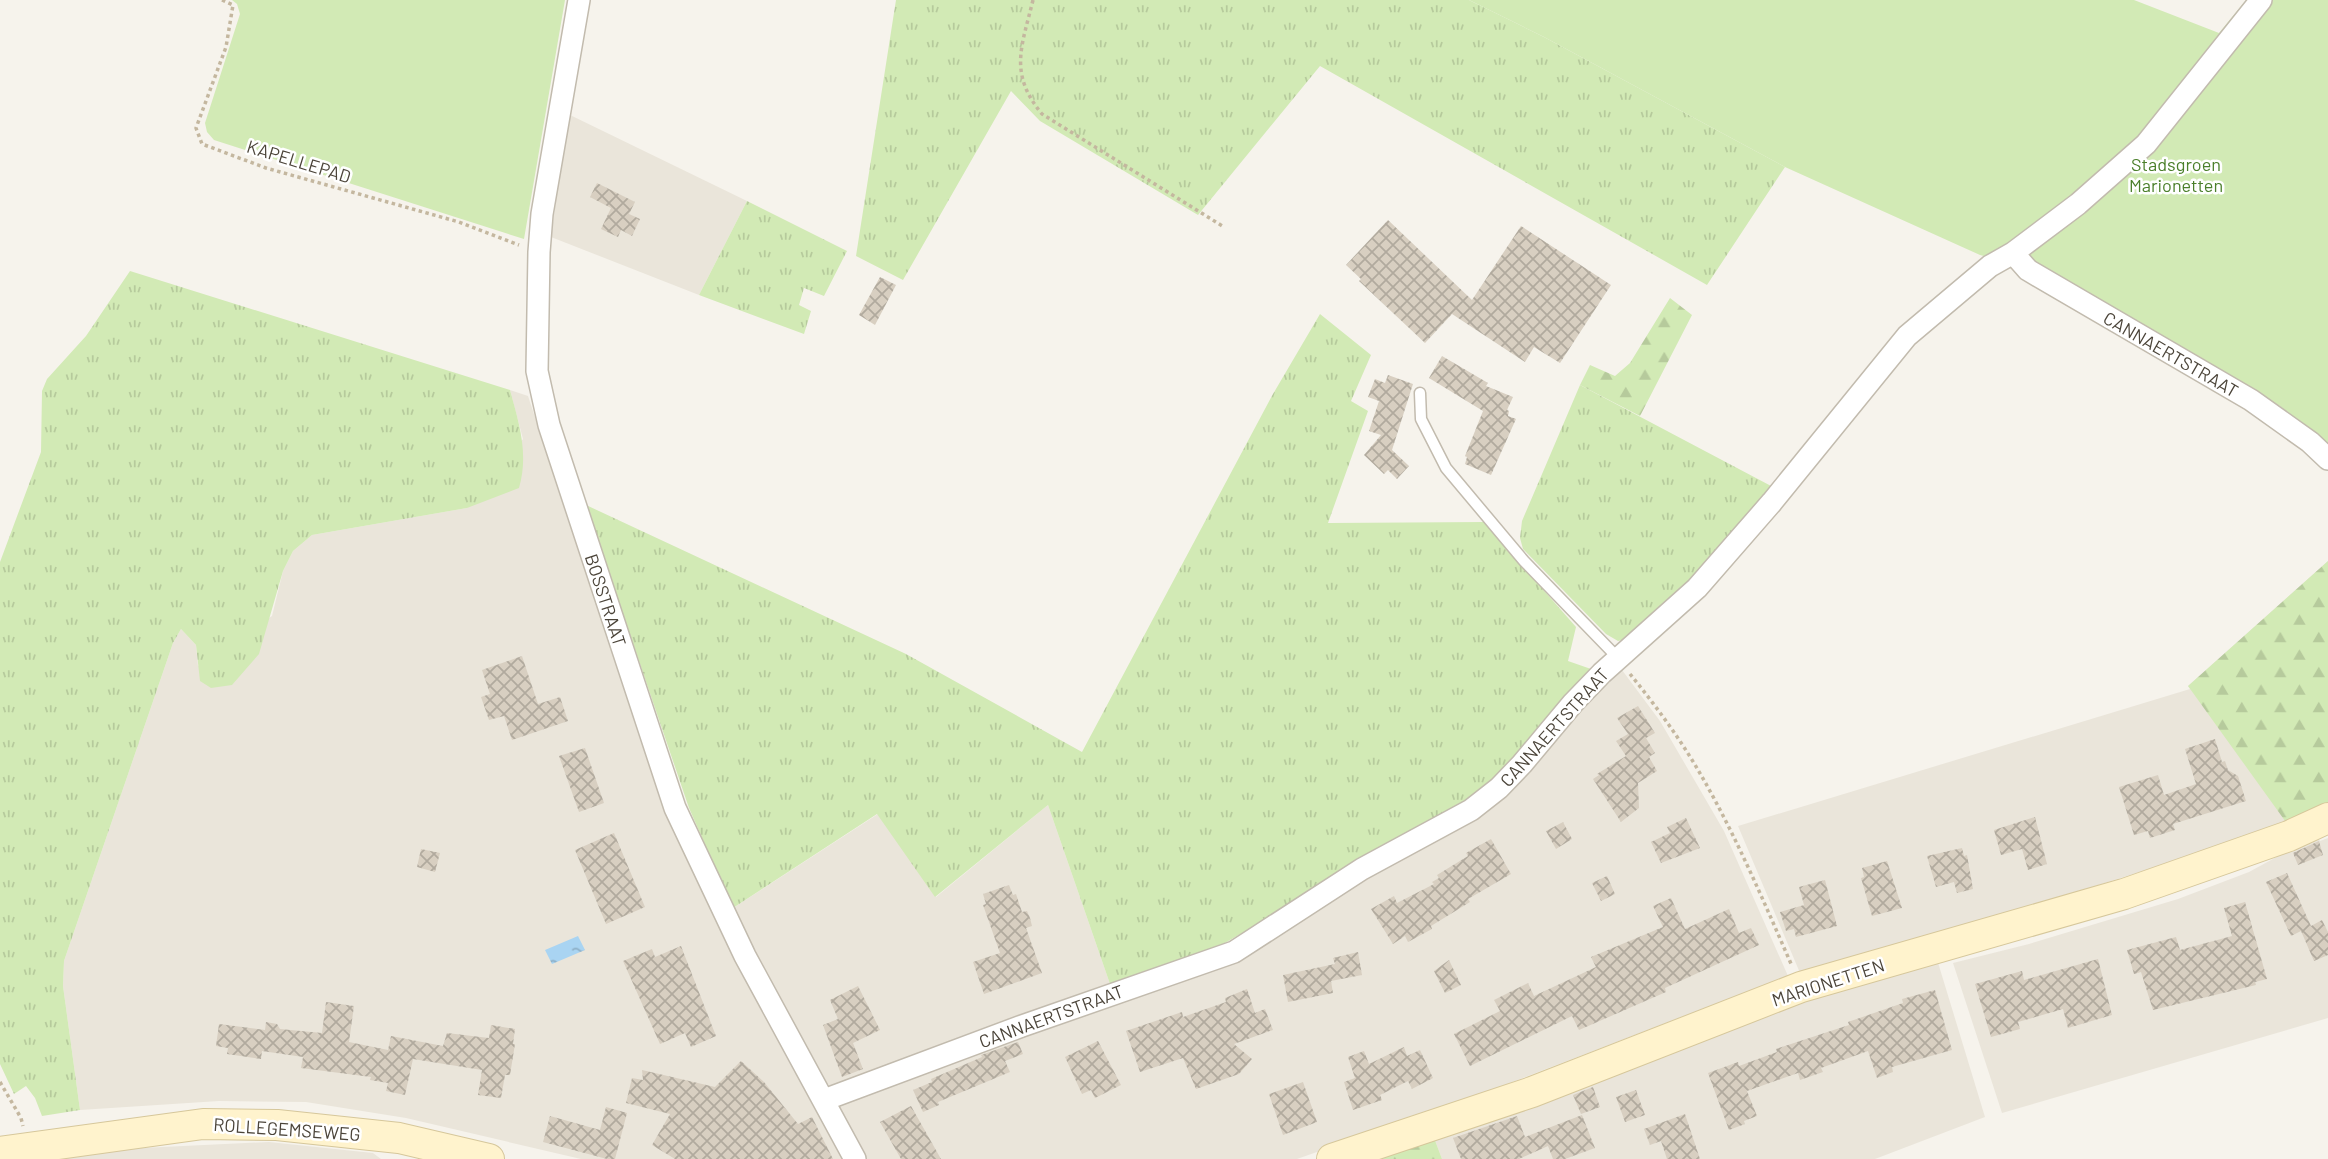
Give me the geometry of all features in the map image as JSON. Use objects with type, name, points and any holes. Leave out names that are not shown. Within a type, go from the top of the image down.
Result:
[{"type":"street","name":"BOSSTRAAT","points":[[579,0],[542,214],[539,252],[537,371],[549,425],[674,808],[738,943],[855,1159]]},
{"type":"street","name":"CANNAERTSTRAAT","points":[[824,1100],[1022,1026],[1234,952],[1362,869],[1471,810],[1514,772],[1573,703],[1618,658],[1697,588],[1772,502],[1908,336],[1990,267],[2078,204],[2146,144],[2261,0]]},
{"type":"street","name":"CANNAERTSTRAAT","points":[[2013,253],[2028,270],[2251,400],[2310,442],[2328,459]]},
{"type":"street","name":"MARIONETTEN","points":[[1332,1159],[1532,1092],[1801,987],[2124,894],[2289,836],[2328,818]]},
{"type":"street","name":"ROLLEGEMSEWEG","points":[[15,1150],[203,1124],[277,1125],[399,1149],[489,1159]]},
{"type":"lane","points":[[1420,393],[1420,419],[1446,468],[1524,561],[1618,658]]},
{"type":"path","name":"KAPELLEPAD","points":[[222,0],[233,5],[226,47],[196,128],[202,144],[266,167],[459,222],[539,252]]},
{"type":"path","points":[[1033,0],[1019,57],[1028,97],[1042,114],[1224,227]]},
{"type":"path","points":[[1618,658],[1655,705],[1701,775],[1769,913],[1801,987]]},
{"type":"path","points":[[0,1082],[21,1118],[15,1150]]},
{"type":"shaded area","points":[[568,114],[747,201],[699,295],[551,237]]},
{"type":"shaded area","points":[[510,390],[528,396],[609,642],[848,1159],[581,1159],[406,1118],[306,1102],[219,1101],[80,1110],[63,986],[64,961],[173,643],[181,629],[196,645],[198,666],[272,616],[283,571],[293,551],[312,535],[467,508],[523,439]]},
{"type":"shaded area","points":[[2328,561],[2288,825],[2092,887],[1800,973],[1738,826],[2190,689],[2188,686]]},
{"type":"shaded area","points":[[1622,670],[1660,721],[1724,831],[1788,976],[1471,1098],[1297,1159],[860,1159],[836,1109],[842,1101],[1264,945],[1385,866],[1461,827],[1502,799],[1524,777],[1563,728]]},
{"type":"shaded area","points":[[1048,805],[1110,984],[831,1086],[819,1079],[733,908],[878,814],[936,897]]},
{"type":"shaded area","points":[[2318,838],[2320,841],[2328,838],[2328,1018],[2002,1113],[1953,963],[2029,944],[2178,899],[2249,872]]},
{"type":"shaded area","points":[[1936,956],[1985,1117],[1875,1159],[1442,1159],[1433,1135],[1802,996]]},
{"type":"shaded area","points":[[269,1142],[373,1153],[381,1159],[51,1159],[121,1149]]},
{"type":"green space","points":[[232,0],[565,0],[524,239],[214,140],[207,132],[205,123],[240,14],[237,4]]},
{"type":"green space","points":[[896,0],[1469,0],[1544,37],[1785,167],[1707,285],[1320,66],[1198,215],[1040,121],[1011,91],[903,280],[856,256]]},
{"type":"green space","name":"Stadsgroen Marionetten","points":[[1469,0],[2134,0],[2219,33],[2246,0],[2328,0],[2328,444],[2280,406],[2073,284],[2045,272],[1980,255],[1785,167],[1544,37]]},
{"type":"green space","points":[[747,201],[847,251],[824,296],[804,288],[799,305],[811,311],[804,334],[699,295]]},
{"type":"green space","points":[[130,271],[510,390],[522,439],[522,475],[519,488],[467,508],[312,535],[293,551],[283,571],[259,654],[232,685],[211,688],[200,681],[196,645],[181,629],[173,643],[64,961],[63,986],[80,1110],[42,1116],[35,1098],[26,1086],[14,1094],[0,1064],[0,562],[41,452],[42,391],[47,379],[86,336]]},
{"type":"green space","points":[[1670,298],[1692,315],[1640,416],[1580,385],[1590,365],[1615,376],[1630,363]]},
{"type":"green space","points":[[1320,314],[1371,355],[1351,401],[1368,411],[1328,523],[1484,522],[1576,627],[1568,661],[1591,669],[1520,757],[1492,785],[1449,812],[1357,859],[1294,903],[1223,944],[1110,984],[1048,805],[935,897],[877,814],[733,908],[689,808],[586,505],[906,654],[1082,752],[1273,394]]},
{"type":"green space","points":[[1580,385],[1773,487],[1712,561],[1631,638],[1618,641],[1606,634],[1523,549],[1520,538],[1522,521]]},
{"type":"green space","points":[[2328,561],[2328,805],[2288,825],[2188,686]]},
{"type":"green space","points":[[1433,1135],[1442,1159],[1376,1159]]},
{"type":"water","points":[[578,936],[585,950],[552,964],[545,950]]},
{"type":"building","points":[[597,183],[635,202],[629,214],[640,219],[632,236],[621,230],[618,237],[601,229],[611,208],[590,197]]},
{"type":"building","points":[[1388,220],[1472,300],[1521,226],[1611,285],[1560,363],[1534,347],[1525,362],[1452,314],[1425,343],[1359,281],[1361,279],[1346,265]]},
{"type":"building","points":[[880,277],[896,285],[875,325],[859,315]]},
{"type":"building","points":[[1442,356],[1488,383],[1486,386],[1513,397],[1507,410],[1508,416],[1516,419],[1491,475],[1465,464],[1465,456],[1483,411],[1429,378]]},
{"type":"building","points":[[1388,375],[1413,384],[1392,450],[1409,466],[1397,479],[1388,470],[1384,474],[1364,455],[1381,435],[1369,431],[1379,401],[1368,397],[1375,379],[1385,383]]},
{"type":"building","points":[[522,656],[538,704],[560,697],[568,721],[512,740],[504,716],[489,720],[481,697],[490,694],[482,670]]},
{"type":"building","points":[[1638,706],[1655,733],[1646,738],[1655,753],[1649,757],[1657,771],[1638,783],[1639,808],[1621,822],[1593,779],[1626,756],[1616,741],[1628,734],[1617,718]]},
{"type":"building","points":[[2215,739],[2222,762],[2225,761],[2228,770],[2238,776],[2246,801],[2173,824],[2175,830],[2150,838],[2148,831],[2134,835],[2119,787],[2158,775],[2164,795],[2196,784],[2185,749]]},
{"type":"building","points":[[585,748],[604,803],[579,812],[559,756]]},
{"type":"building","points":[[2035,817],[2047,864],[2028,870],[2022,849],[2001,855],[1994,830]]},
{"type":"building","points":[[1686,818],[1700,848],[1661,863],[1651,842],[1670,833],[1667,827]]},
{"type":"building","points":[[1563,822],[1572,839],[1556,849],[1546,831]]},
{"type":"building","points":[[614,833],[645,907],[606,924],[575,850]]},
{"type":"building","points":[[1491,839],[1511,874],[1468,899],[1470,902],[1431,926],[1432,929],[1408,942],[1405,936],[1393,944],[1371,909],[1394,896],[1397,903],[1434,884],[1432,882],[1439,878],[1437,875],[1468,856],[1466,853]]},
{"type":"building","points":[[2319,841],[2323,855],[2298,865],[2293,853]]},
{"type":"building","points":[[1962,848],[1964,856],[1967,855],[1973,889],[1957,893],[1954,882],[1936,887],[1927,856]]},
{"type":"building","points":[[421,849],[440,853],[435,872],[417,867]]},
{"type":"building","points":[[1887,861],[1902,908],[1872,916],[1861,878],[1864,877],[1862,868]]},
{"type":"building","points":[[2287,873],[2311,926],[2322,920],[2328,932],[2328,955],[2314,961],[2301,931],[2291,936],[2266,882]]},
{"type":"building","points":[[1607,876],[1615,894],[1601,901],[1592,883]]},
{"type":"building","points":[[1825,880],[1837,926],[1796,937],[1794,929],[1786,931],[1780,912],[1804,905],[1799,887]]},
{"type":"building","points":[[1009,885],[1013,895],[1016,894],[1022,912],[1027,911],[1030,918],[1032,926],[1026,928],[1042,973],[984,994],[973,962],[1000,953],[983,905],[986,904],[983,894]]},
{"type":"building","points":[[1671,898],[1685,929],[1729,909],[1739,933],[1751,928],[1759,945],[1665,988],[1666,992],[1579,1030],[1572,1016],[1470,1066],[1454,1034],[1500,1011],[1494,1000],[1528,983],[1534,996],[1596,967],[1591,957],[1663,927],[1653,906]]},
{"type":"building","points":[[2245,902],[2267,979],[2255,982],[2256,985],[2153,1010],[2141,972],[2134,974],[2127,950],[2176,937],[2180,950],[2232,936],[2224,908]]},
{"type":"building","points":[[681,946],[716,1036],[691,1047],[685,1033],[660,1044],[623,961],[652,949],[655,957]]},
{"type":"building","points":[[1358,952],[1362,975],[1331,981],[1333,993],[1288,1002],[1283,975],[1335,964],[1333,958]]},
{"type":"building","points":[[2098,959],[2112,1015],[2068,1028],[2063,1009],[2018,1022],[2020,1029],[1991,1037],[1975,984],[2022,971],[2024,980]]},
{"type":"building","points":[[1449,960],[1461,985],[1445,993],[1434,971]]},
{"type":"building","points":[[858,986],[880,1030],[853,1043],[863,1069],[842,1077],[823,1025],[838,1019],[830,1000]]},
{"type":"building","points":[[1247,989],[1255,1013],[1265,1009],[1273,1030],[1234,1044],[1252,1059],[1239,1074],[1196,1089],[1183,1058],[1140,1072],[1126,1031],[1182,1012],[1183,1017],[1226,1002],[1225,998]]},
{"type":"building","points":[[1935,990],[1952,1050],[1892,1067],[1893,1072],[1877,1078],[1868,1051],[1821,1068],[1823,1072],[1800,1080],[1798,1073],[1747,1091],[1757,1116],[1729,1130],[1708,1073],[1738,1062],[1739,1066],[1777,1052],[1776,1049],[1849,1025],[1848,1022],[1903,1003],[1902,999]]},
{"type":"building","points":[[326,1002],[354,1006],[349,1042],[388,1050],[391,1036],[443,1046],[447,1033],[489,1038],[491,1025],[515,1029],[510,1075],[505,1075],[501,1098],[478,1095],[482,1070],[413,1059],[405,1095],[386,1091],[388,1083],[370,1080],[371,1077],[301,1068],[303,1057],[262,1051],[261,1059],[227,1054],[228,1048],[216,1046],[219,1024],[265,1030],[266,1022],[277,1024],[280,1029],[322,1033]]},
{"type":"building","points":[[1098,1041],[1121,1085],[1095,1098],[1091,1090],[1082,1094],[1065,1057]]},
{"type":"building","points":[[1018,1042],[1023,1054],[1005,1061],[1010,1072],[938,1102],[939,1105],[923,1112],[913,1090],[932,1082],[931,1079],[982,1057],[981,1055]]},
{"type":"building","points":[[1404,1047],[1407,1056],[1420,1050],[1433,1078],[1412,1089],[1408,1081],[1380,1095],[1382,1100],[1353,1110],[1344,1082],[1355,1078],[1348,1057],[1364,1051],[1369,1064]]},
{"type":"building","points":[[741,1061],[764,1082],[798,1124],[812,1117],[833,1159],[675,1159],[652,1145],[670,1114],[626,1103],[632,1078],[643,1080],[642,1070],[715,1087]]},
{"type":"building","points":[[1303,1082],[1317,1122],[1283,1135],[1269,1094]]},
{"type":"building","points":[[1593,1087],[1600,1107],[1581,1114],[1573,1095]]},
{"type":"building","points":[[1636,1090],[1645,1115],[1625,1122],[1616,1097]]},
{"type":"building","points":[[911,1106],[941,1159],[901,1159],[880,1122]]},
{"type":"building","points":[[606,1107],[627,1113],[615,1159],[543,1142],[550,1116],[600,1130]]},
{"type":"building","points":[[1685,1114],[1700,1159],[1667,1159],[1661,1141],[1650,1145],[1644,1129]]},
{"type":"building","points":[[1582,1115],[1595,1148],[1565,1159],[1553,1159],[1548,1146],[1519,1159],[1461,1159],[1453,1138],[1517,1116],[1525,1137]]}]
